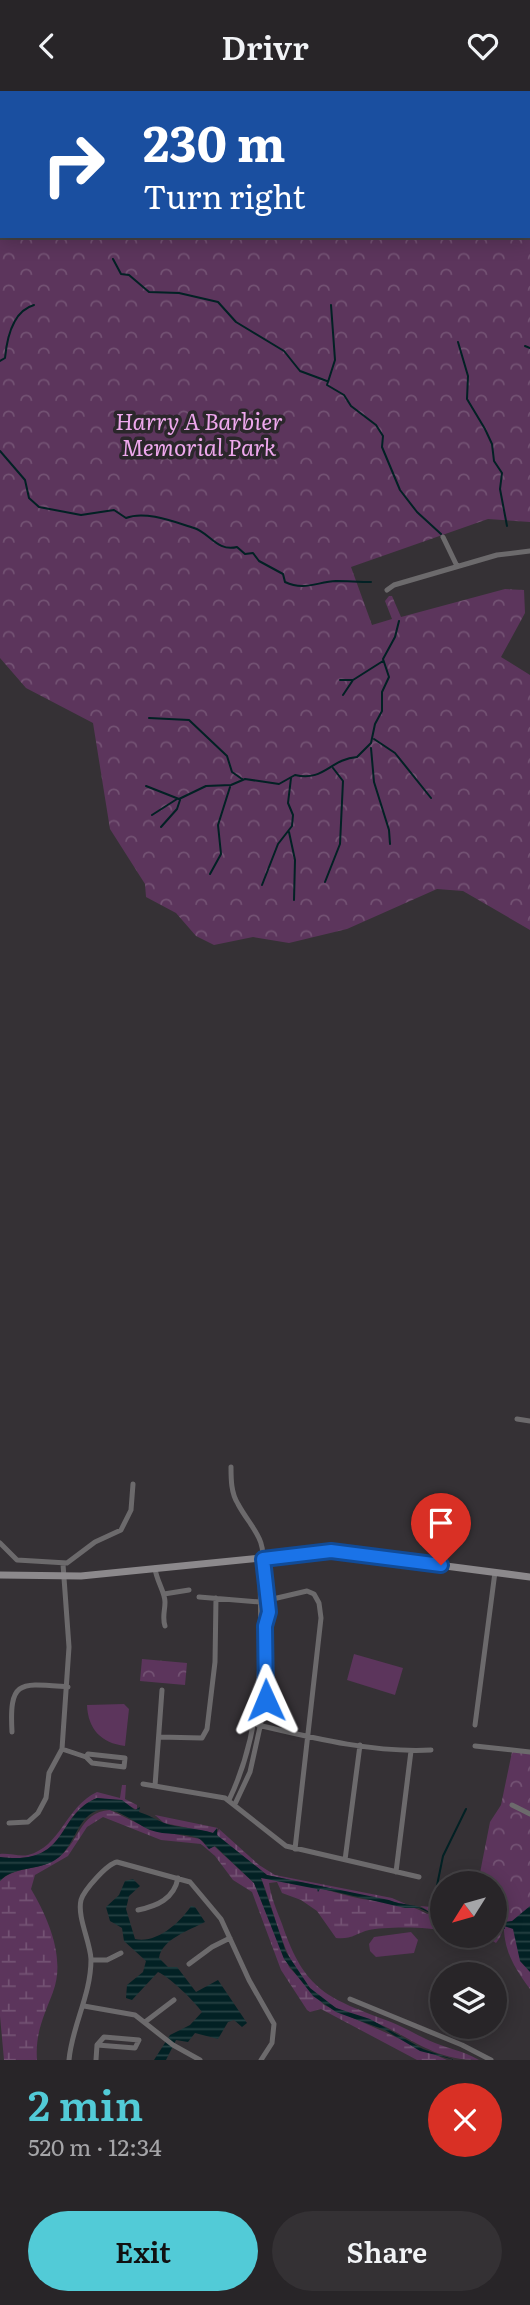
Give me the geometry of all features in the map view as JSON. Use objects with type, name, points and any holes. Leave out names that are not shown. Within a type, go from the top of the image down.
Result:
[{"type":"main road","points":[[0,1577],[63,1579],[331,1551],[530,1577]]},
{"type":"street","points":[[443,537],[457,566]]},
{"type":"street","points":[[387,590],[394,585],[497,555],[530,551]]},
{"type":"street","points":[[517,1419],[530,1421]]},
{"type":"street","points":[[229,1800],[244,1769],[267,1688],[268,1600],[262,1541],[233,1494],[231,1467]]},
{"type":"street","points":[[0,1543],[17,1560],[63,1564],[74,1560],[95,1542],[121,1530],[131,1510],[133,1484]]},
{"type":"street","points":[[235,1804],[250,1772],[257,1725],[260,1568],[263,1559]]},
{"type":"street","points":[[9,1823],[28,1822],[38,1813],[46,1798],[48,1773],[62,1749],[69,1647],[63,1564]]},
{"type":"street","points":[[155,1570],[157,1584],[164,1594],[165,1626]]},
{"type":"street","points":[[475,1725],[495,1572]]},
{"type":"street","points":[[164,1594],[189,1590]]},
{"type":"street","points":[[198,1597],[260,1602],[300,1592],[314,1594],[320,1603],[321,1618],[309,1737],[295,1849]]},
{"type":"street","points":[[159,1737],[192,1740],[202,1738],[207,1729],[215,1662],[216,1598]]},
{"type":"street","points":[[12,1732],[10,1701],[16,1691],[21,1687],[42,1685],[68,1687]]},
{"type":"street","points":[[155,1786],[162,1690]]},
{"type":"street","points":[[257,1725],[360,1745],[411,1751],[430,1750]]},
{"type":"street","points":[[345,1860],[360,1745]]},
{"type":"street","points":[[475,1746],[530,1752]]},
{"type":"street","points":[[62,1749],[92,1763],[124,1767],[125,1758],[88,1754],[86,1758]]},
{"type":"street","points":[[396,1872],[411,1751]]},
{"type":"street","points":[[143,1784],[229,1800],[276,1840],[295,1849],[419,1877]]},
{"type":"street","points":[[512,1805],[530,1814]]},
{"type":"street","points":[[69,2060],[71,2035],[84,2006],[91,1960],[81,1901],[105,1867],[117,1862],[194,1884],[221,1919],[248,1980],[274,2024],[272,2043],[261,2060]]},
{"type":"street","points":[[138,1910],[152,1907],[170,1895],[178,1878]]},
{"type":"street","points":[[189,1964],[230,1938]]},
{"type":"street","points":[[91,1960],[107,1960],[121,1953]]},
{"type":"street","points":[[350,1999],[462,2045],[491,2060]]},
{"type":"street","points":[[145,2022],[174,2000]]},
{"type":"street","points":[[84,2006],[126,2012],[145,2022],[187,2057],[200,2060]]},
{"type":"street","points":[[96,2060],[97,2045],[104,2037],[139,2040],[135,2048],[97,2045]]},
{"type":"green space","name":"Harry A Barbier Memorial Park","points":[[0,238],[530,238],[530,522],[488,519],[351,567],[372,625],[392,619],[385,601],[389,596],[392,596],[401,617],[505,589],[524,590],[525,613],[501,657],[530,675],[530,930],[463,891],[437,889],[347,929],[289,943],[253,937],[214,945],[196,936],[176,913],[146,897],[145,884],[110,829],[93,723],[26,688],[0,658]]},
{"type":"green space","points":[[354,1654],[403,1668],[395,1695],[347,1680]]},
{"type":"green space","points":[[142,1659],[187,1663],[185,1685],[140,1681]]},
{"type":"green space","points":[[124,1704],[129,1709],[125,1746],[109,1742],[97,1733],[90,1721],[87,1705]]},
{"type":"green space","points":[[512,1752],[530,1752],[530,1989],[507,1948],[508,1871],[480,1871],[490,1822],[501,1805]]},
{"type":"green space","points":[[122,1785],[126,1785],[125,1799],[137,1805],[137,1810],[120,1801],[97,1798],[73,1816],[51,1847],[39,1854],[23,1858],[0,1857],[0,1854],[28,1855],[39,1851],[56,1836],[86,1799],[97,1792],[120,1798]]},
{"type":"green space","points":[[110,1810],[149,1829],[200,1839],[209,1849],[214,1846],[254,1883],[289,1967],[324,2005],[447,2060],[417,2060],[321,2009],[310,2012],[307,2010],[281,1970],[252,1892],[233,1880],[215,1856],[201,1844],[161,1840],[103,1817],[87,1827],[68,1856],[35,1875],[31,1889],[53,1939],[56,1979],[39,2033],[37,2060],[4,2060],[0,2016],[0,1881],[12,1873],[56,1859],[64,1853],[91,1816]]},
{"type":"green space","points":[[155,1815],[218,1828],[213,1833],[164,1823]]},
{"type":"green space","points":[[219,1829],[259,1865],[275,1875],[392,1898],[408,1905],[267,1875],[216,1835]]},
{"type":"green space","points":[[261,1878],[296,1882],[353,1897],[401,1904],[430,1913],[430,1929],[384,1928],[336,1938],[317,1911],[301,1900],[282,1893],[277,1882],[269,1883],[291,1947],[310,1979],[321,1989],[351,2006],[479,2060],[452,2057],[430,2050],[379,2024],[331,2005],[303,1980],[286,1948]]},
{"type":"green space","points":[[411,1932],[418,1940],[414,1953],[376,1957],[370,1951],[369,1944],[374,1937]]},
{"type":"water","points":[[97,1798],[122,1800],[135,1810],[140,1807],[139,1812],[169,1825],[213,1833],[217,1828],[217,1835],[267,1875],[389,1900],[425,1909],[429,1912],[430,1911],[430,1913],[419,1908],[405,1908],[332,1891],[320,1889],[318,1892],[317,1889],[261,1878],[286,1952],[310,1988],[336,2008],[370,2019],[423,2049],[455,2060],[420,2051],[385,2030],[336,2012],[313,1996],[284,1959],[254,1883],[215,1846],[209,1849],[198,1838],[156,1832],[117,1812],[96,1811],[84,1820],[67,1849],[55,1860],[12,1873],[0,1881],[0,1857],[23,1858],[39,1854],[50,1847],[84,1806]]},
{"type":"water","points":[[133,1879],[140,1886],[129,1896],[126,1909],[135,1939],[151,1938],[167,1931],[191,1906],[195,1907],[205,1922],[171,1940],[161,1951],[159,1958],[168,1967],[177,1967],[196,1992],[218,1980],[247,2023],[242,2027],[234,2020],[228,2022],[218,2039],[195,2033],[188,2042],[176,2040],[166,2060],[154,2060],[170,2035],[190,2025],[202,2012],[182,1990],[158,1972],[132,2000],[126,1998],[127,1985],[143,1972],[146,1961],[124,1941],[122,1928],[110,1921],[106,1907],[119,1895],[125,1881]]},
{"type":"water","points":[[530,1906],[530,1972],[520,1961],[513,1929],[508,1927],[508,1922]]},
{"type":"waterway","points":[[113,259],[121,274],[129,275],[149,292],[179,293],[218,302],[236,322],[284,351],[300,371],[327,381]]},
{"type":"waterway","points":[[0,361],[5,358],[7,342],[16,319],[34,305]]},
{"type":"waterway","points":[[331,305],[335,360],[327,385],[344,395],[351,406],[376,425],[383,436],[382,447],[400,490],[417,512],[441,534]]},
{"type":"waterway","points":[[458,342],[468,376],[467,399],[485,429],[492,444],[494,461],[502,473],[500,489],[507,526]]},
{"type":"waterway","points":[[525,346],[530,348]]},
{"type":"waterway","points":[[0,451],[25,480],[29,498],[39,507],[81,515],[114,510],[126,518],[143,515],[179,523],[200,530],[219,545],[237,547],[245,554],[253,553],[259,561],[283,574],[285,582],[292,585],[336,581],[371,582]]},
{"type":"waterway","points":[[146,786],[179,799],[206,786],[231,785],[245,779],[279,784],[295,775],[320,773],[340,762],[357,757],[371,743],[375,724],[382,711],[382,692],[389,677],[383,659],[395,637],[399,621]]},
{"type":"waterway","points":[[343,695],[353,680],[383,661]]},
{"type":"waterway","points":[[340,680],[353,680]]},
{"type":"waterway","points":[[149,718],[189,720],[227,756],[232,772],[242,779]]},
{"type":"waterway","points":[[374,739],[395,753],[431,798]]},
{"type":"waterway","points":[[371,748],[374,782],[389,830],[390,844]]},
{"type":"waterway","points":[[325,882],[340,844],[343,781],[333,768]]},
{"type":"waterway","points":[[262,885],[278,844],[292,826],[293,815],[288,803],[291,778]]},
{"type":"waterway","points":[[210,874],[221,854],[218,825],[230,787]]},
{"type":"waterway","points":[[152,815],[177,799]]},
{"type":"waterway","points":[[161,827],[177,809],[180,800]]},
{"type":"waterway","points":[[289,832],[295,860],[294,900]]},
{"type":"waterway","points":[[440,1871],[443,1856],[466,1809]]},
{"type":"route","points":[[266,1700],[265,1626],[269,1612],[263,1559],[331,1551],[441,1565]]}]
